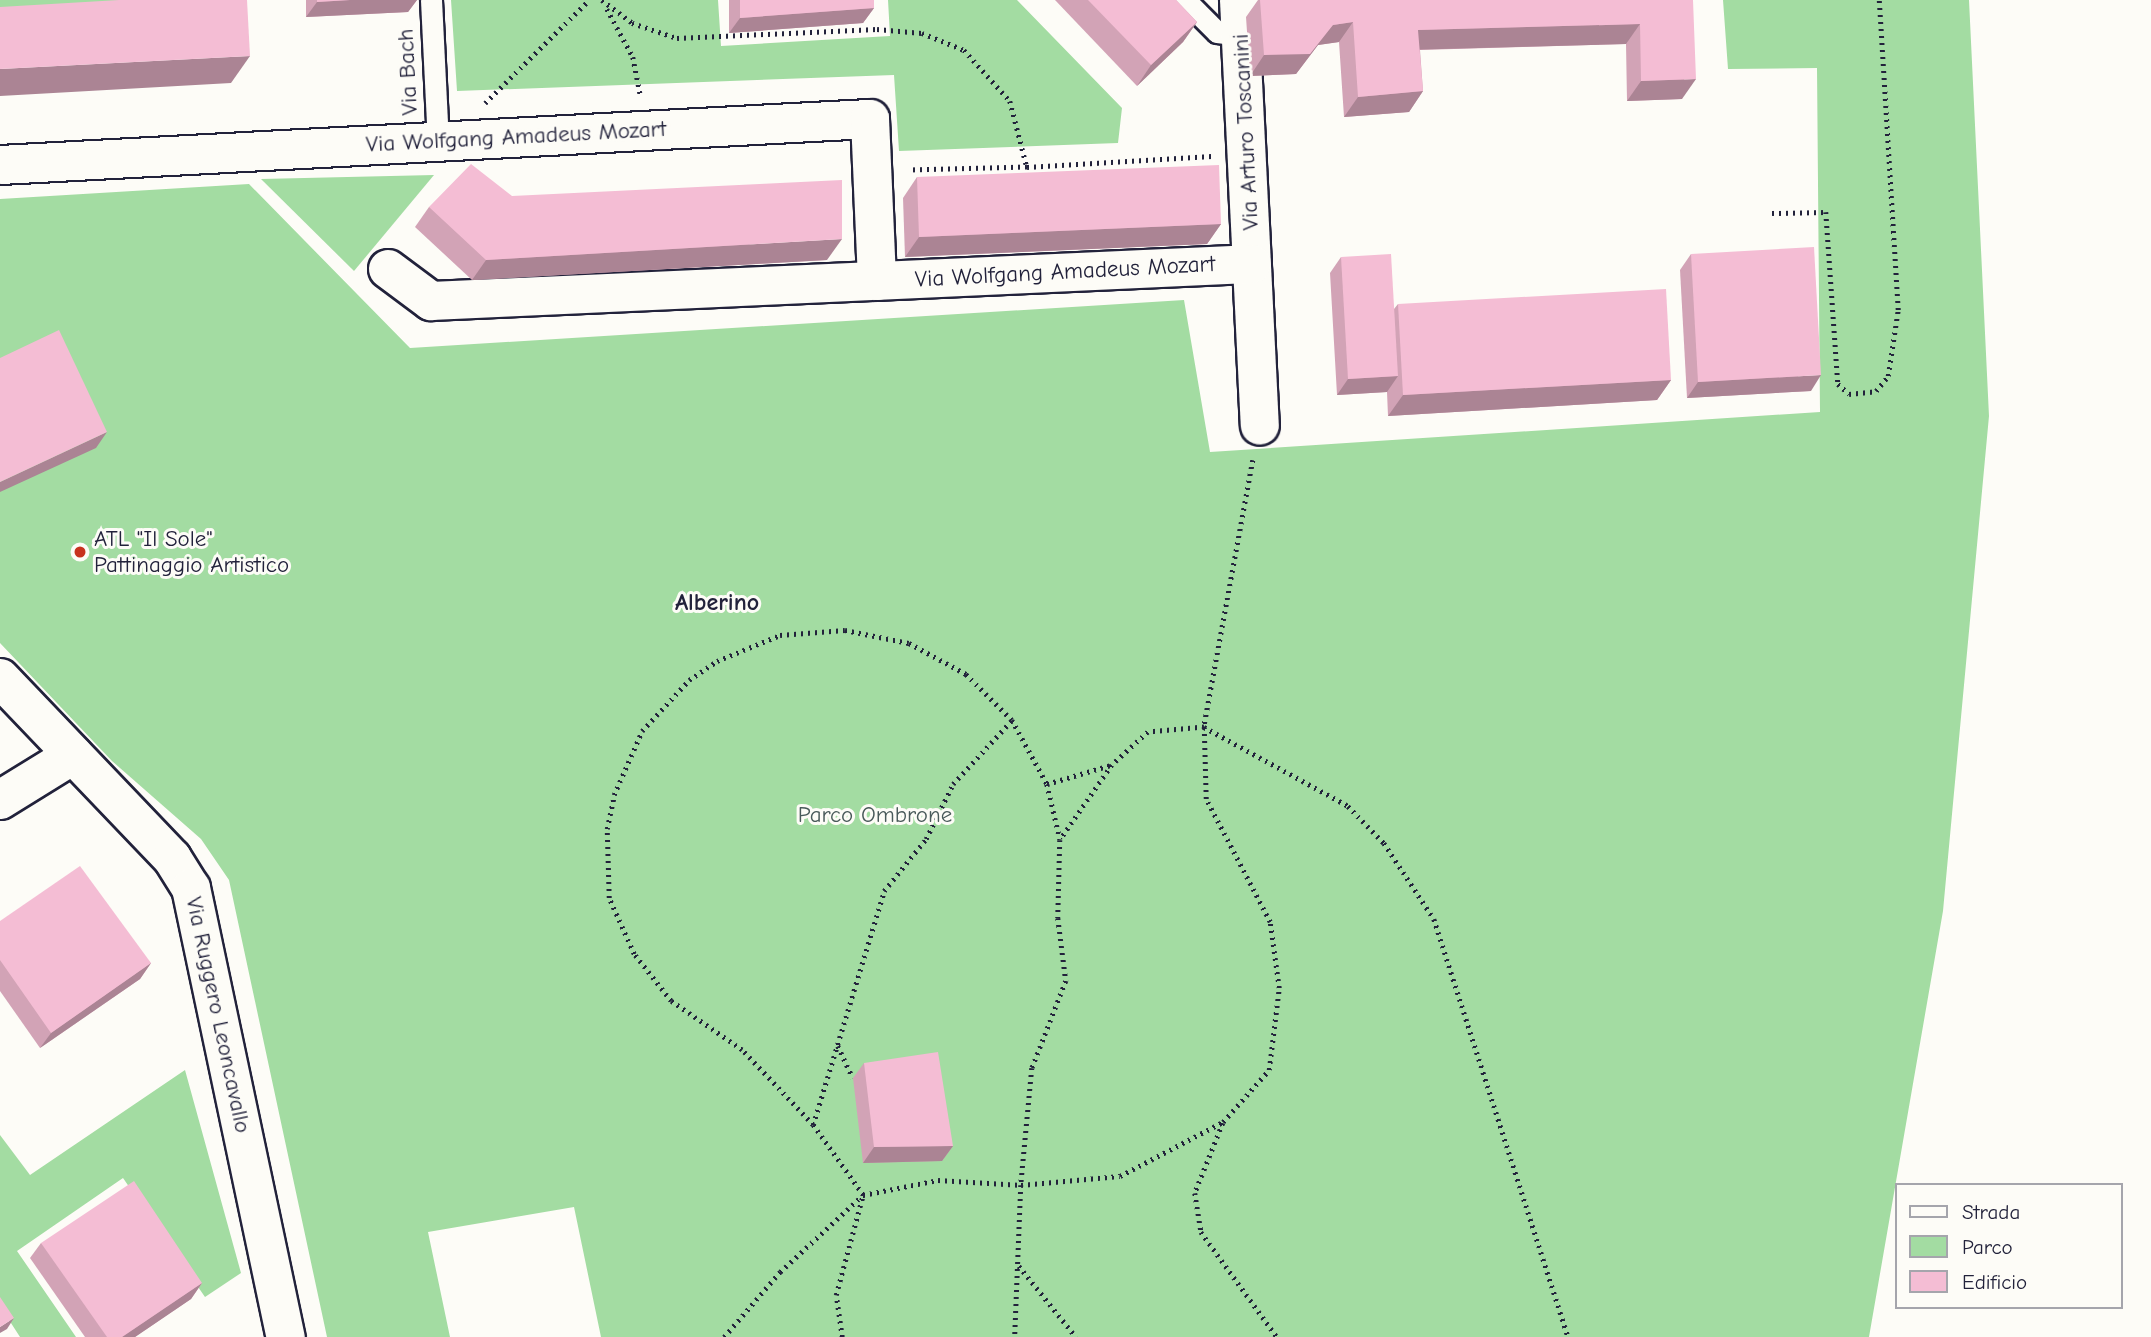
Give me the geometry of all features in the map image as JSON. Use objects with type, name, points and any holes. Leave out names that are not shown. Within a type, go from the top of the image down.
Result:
[{"type":"street","name":"Via Arturo Toscanini","points":[[1240,17],[1260,425]]},
{"type":"street","name":"Via Wolfgang Amadeus Mozart","points":[[0,165],[870,118],[877,281]]},
{"type":"street","name":"Via Wolfgang Amadeus Mozart","points":[[388,270],[432,300],[1252,264]]},
{"type":"street","name":"Via Ruggero Leoncavallo","points":[[0,678],[172,858],[191,888],[286,1337]]},
{"type":"street","points":[[0,800],[73,755]]},
{"type":"lane","name":"Via Bach","points":[[431,0],[438,142]]},
{"type":"lane","points":[[1185,0],[1217,32],[1240,17]]},
{"type":"path","points":[[484,140],[484,104],[589,0]]},
{"type":"path","points":[[601,0],[633,57],[640,131]]},
{"type":"path","points":[[601,0],[632,23],[677,38],[877,29],[944,40],[998,81],[1014,112],[1027,167]]},
{"type":"path","points":[[1772,213],[1826,212],[1838,383],[1849,394],[1876,391],[1888,376],[1898,310],[1879,0]]},
{"type":"path","points":[[873,171],[1027,167],[1247,154]]},
{"type":"path","points":[[1260,425],[1204,727],[1206,800],[1270,922],[1279,988],[1269,1070],[1223,1122],[1195,1193],[1201,1232],[1277,1337]]},
{"type":"path","points":[[863,1195],[813,1125],[742,1050],[671,1001],[634,954],[609,898],[606,863],[611,806],[626,762],[642,732],[689,680],[749,645],[812,631],[878,635],[929,652],[967,674],[1012,720],[1047,784],[1060,840],[1058,918],[1066,981],[1032,1068],[1021,1185],[1015,1337]]},
{"type":"path","points":[[813,1125],[884,891],[926,839],[953,784],[1012,720]]},
{"type":"path","points":[[1060,840],[1112,765],[1148,732],[1204,727],[1348,807],[1384,843],[1433,919],[1568,1337]]},
{"type":"path","points":[[1047,784],[1112,765]]},
{"type":"path","points":[[838,1045],[853,1078]]},
{"type":"path","points":[[724,1337],[780,1272],[863,1195],[938,1180],[1021,1185],[1120,1176],[1223,1122]]},
{"type":"path","points":[[842,1337],[836,1295],[863,1195]]},
{"type":"path","points":[[1018,1265],[1076,1337]]},
{"type":"green space","points":[[0,0],[234,0],[0,12]]},
{"type":"green space","points":[[451,0],[718,0],[721,46],[890,36],[888,0],[1017,0],[1122,108],[1118,143],[899,151],[894,75],[457,91]]},
{"type":"green space","name":"Parco Ombrone","points":[[1723,0],[1969,0],[1989,416],[1943,911],[1869,1337],[601,1337],[574,1207],[428,1232],[450,1337],[327,1337],[229,880],[201,839],[112,761],[0,643],[0,199],[249,184],[410,348],[1184,300],[1210,452],[1820,412],[1817,68],[1728,69]]},
{"type":"green space","points":[[434,175],[354,271],[261,179]]},
{"type":"green space","points":[[185,1070],[241,1273],[205,1297],[123,1178],[17,1251],[76,1337],[20,1337],[0,1306],[0,1135],[30,1175]]},
{"type":"building","points":[[119,0],[247,0],[250,56],[0,69],[0,7]]},
{"type":"building","points":[[317,0],[350,0],[317,2]]},
{"type":"building","points":[[740,0],[874,0],[874,8],[740,18]]},
{"type":"building","points":[[1088,0],[1176,0],[1197,22],[1151,65]]},
{"type":"building","points":[[1260,0],[1693,0],[1696,79],[1641,81],[1640,24],[1418,30],[1423,91],[1358,97],[1353,22],[1333,25],[1310,54],[1264,55]]},
{"type":"building","points":[[471,164],[512,196],[842,180],[842,239],[486,260],[429,207]]},
{"type":"building","points":[[1219,165],[1221,224],[919,237],[917,177]]},
{"type":"building","points":[[1814,247],[1821,375],[1698,382],[1691,254]]},
{"type":"building","points":[[1391,254],[1398,376],[1348,379],[1341,257]]},
{"type":"building","points":[[1666,289],[1671,380],[1403,395],[1398,304]]},
{"type":"building","points":[[59,330],[107,432],[0,482],[0,358]]},
{"type":"building","points":[[80,866],[151,963],[51,1033],[0,960],[0,921]]},
{"type":"building","points":[[938,1052],[953,1146],[874,1147],[864,1063]]},
{"type":"building","points":[[134,1181],[202,1283],[122,1337],[107,1337],[41,1243]]},
{"type":"building","points":[[0,1297],[14,1318],[0,1327]]},
{"type":"place","name":"ATL \"Il Sole\" Pattinaggio Artistico","points":[[80,552]]},
{"type":"district","name":"Alberino","points":[[717,603]]}]
